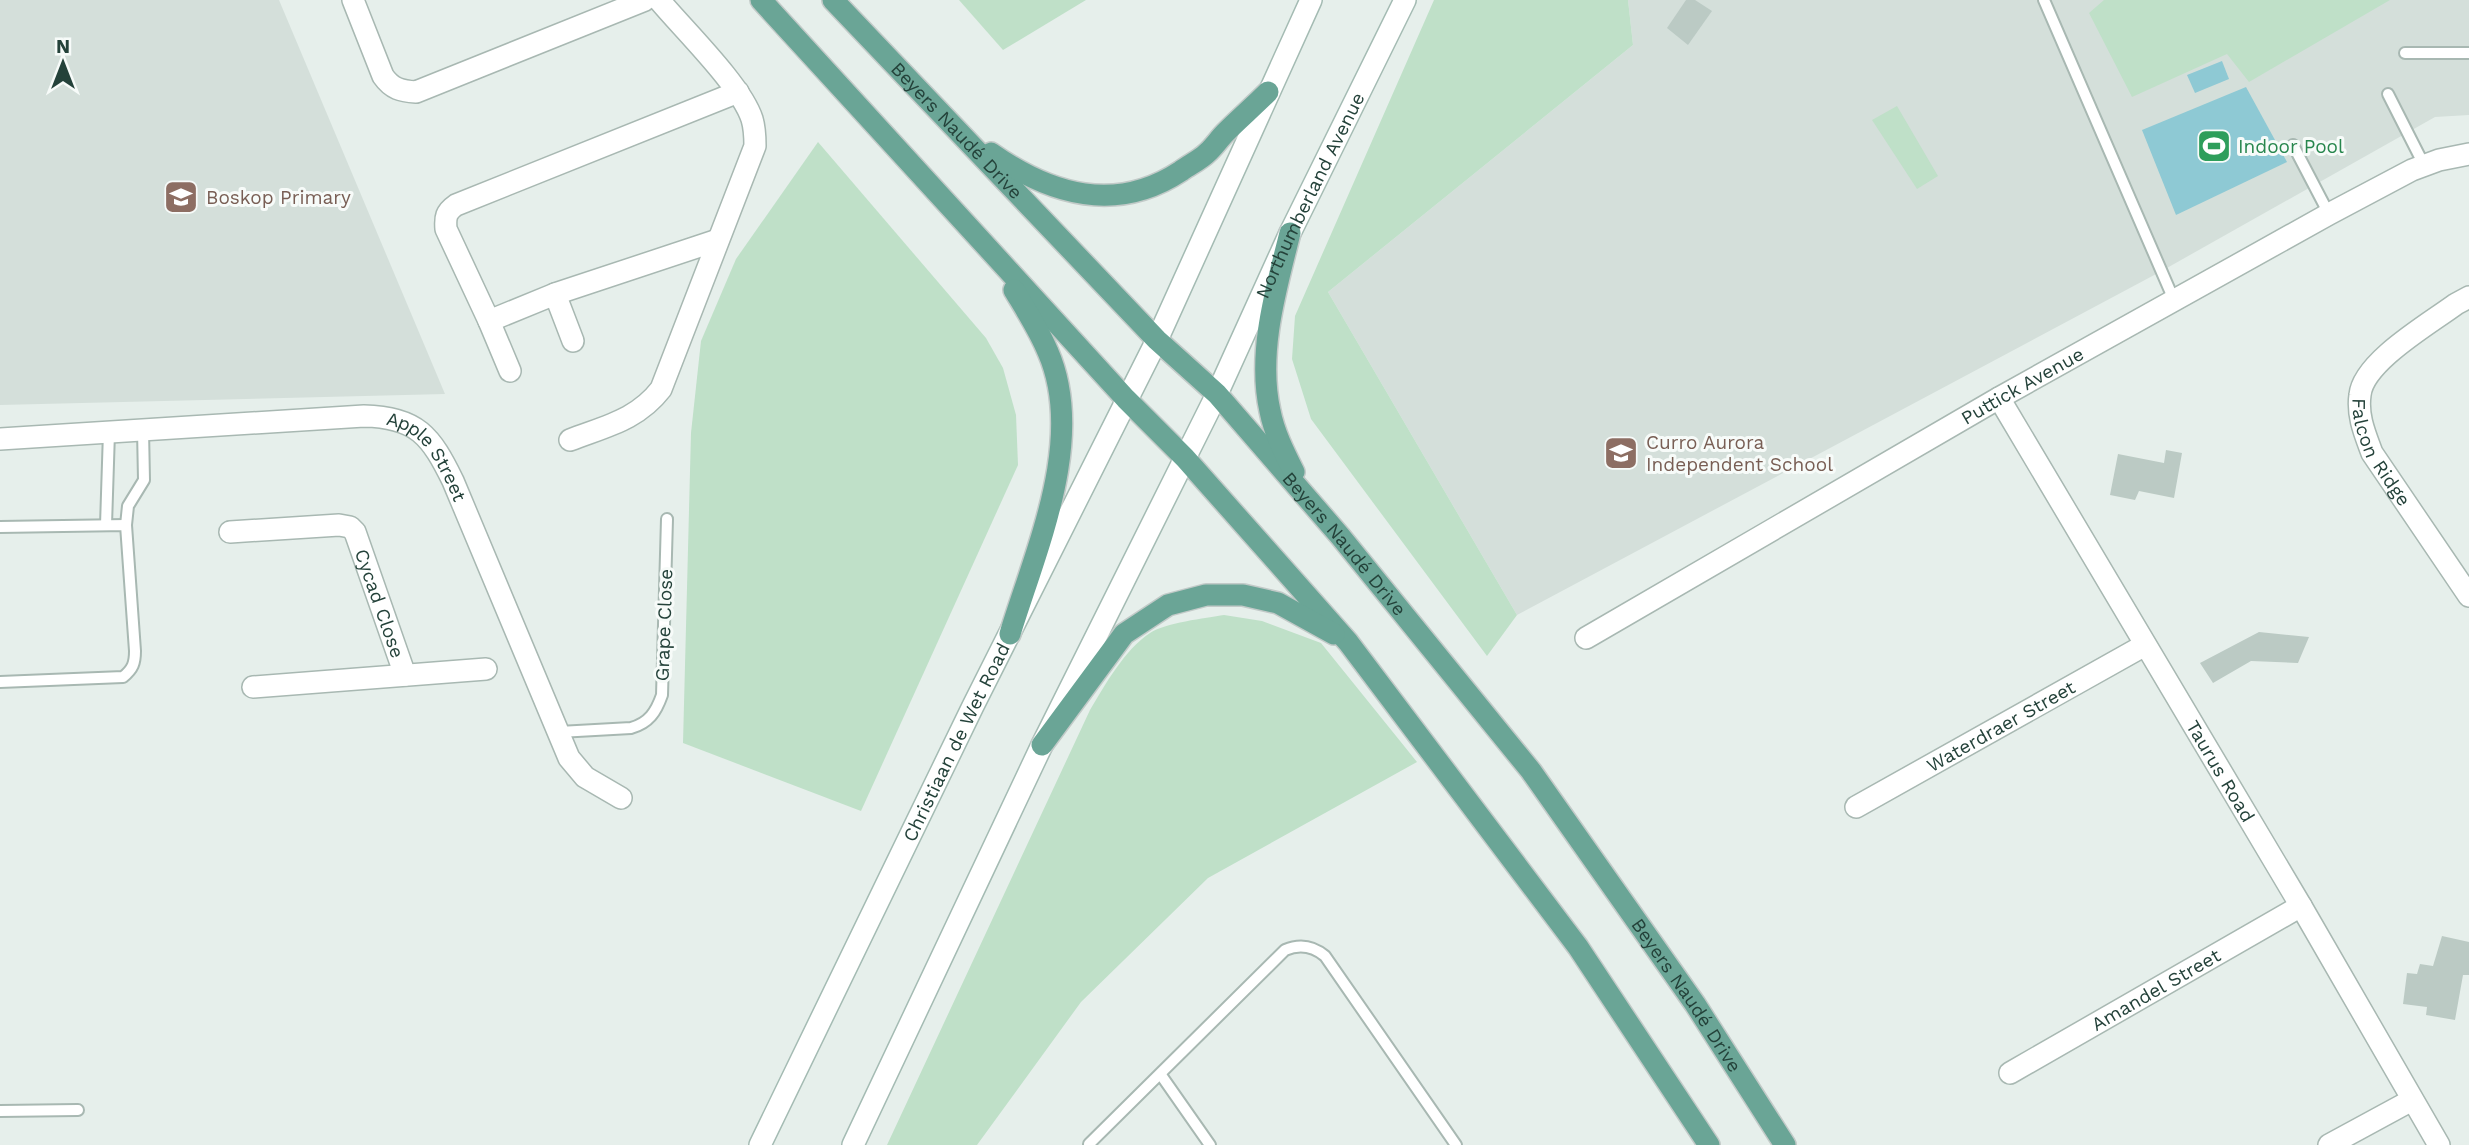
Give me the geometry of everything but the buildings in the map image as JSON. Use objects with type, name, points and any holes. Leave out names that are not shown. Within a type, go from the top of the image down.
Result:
[{"type":"main road","points":[[761,0],[1126,399],[1185,458],[1348,642],[1578,947],[1709,1145]]},
{"type":"main road","name":"Beyers Naudé Drive","points":[[833,0],[1157,340],[1217,394],[1306,497],[1531,771],[1695,1004],[1785,1145]]},
{"type":"main road","points":[[955,128],[1016,170],[1070,192],[1098,196],[1125,195],[1146,189],[1173,176],[1206,154],[1224,133],[1268,92]]},
{"type":"main road","points":[[1290,233],[1275,293],[1266,382],[1270,411],[1280,444],[1306,497]]},
{"type":"main road","points":[[989,248],[1049,353],[1060,398],[1063,436],[1056,485],[1010,634]]},
{"type":"main road","points":[[1042,745],[1124,634],[1168,605],[1206,595],[1243,595],[1278,603],[1348,642]]},
{"type":"street","points":[[353,0],[389,85],[400,91],[416,92],[645,0]]},
{"type":"street","points":[[570,440],[634,415],[649,405],[662,389],[755,146],[751,116],[738,92],[659,0]]},
{"type":"street","points":[[1157,340],[1311,0]]},
{"type":"street","name":"Northumberland Avenue","points":[[1217,394],[1290,233],[1405,0]]},
{"type":"street","points":[[510,372],[446,229],[445,218],[448,211],[456,205],[738,92]]},
{"type":"street","name":"Puttick Avenue","points":[[1586,638],[1999,398],[2329,214],[2424,165],[2469,154]]},
{"type":"street","points":[[489,321],[555,294],[718,240]]},
{"type":"street","points":[[555,294],[573,341]]},
{"type":"street","name":"Falcon Ridge","points":[[2469,298],[2456,304],[2383,358],[2365,377],[2360,394],[2360,413],[2372,453],[2469,596]]},
{"type":"street","name":"Christiaan de Wet Road","points":[[760,1145],[1157,340]]},
{"type":"street","points":[[853,1145],[1042,745],[1217,394]]},
{"type":"street","name":"Taurus Road","points":[[1999,398],[2301,906],[2439,1145]]},
{"type":"street","name":"Apple Street","points":[[0,439],[364,416],[388,416],[420,431],[434,446],[453,481],[575,766],[597,786],[621,798]]},
{"type":"street","name":"Cycad Close","points":[[230,532],[339,525],[350,527],[355,532],[405,675]]},
{"type":"street","name":"Waterdraer Street","points":[[1856,807],[2145,645]]},
{"type":"street","name":"Cycad Close","points":[[253,687],[486,669]]},
{"type":"street","name":"Amandel Street","points":[[2011,1073],[2301,906]]},
{"type":"street","points":[[2329,1145],[2412,1100]]},
{"type":"lane","points":[[2045,0],[2174,300]]},
{"type":"lane","points":[[2405,53],[2469,52]]},
{"type":"lane","points":[[2388,94],[2424,165]]},
{"type":"lane","points":[[2293,145],[2329,214]]},
{"type":"lane","points":[[0,682],[123,677],[131,671],[135,663],[135,651],[126,525],[128,506],[144,480],[143,430]]},
{"type":"lane","points":[[106,525],[108,432]]},
{"type":"lane","name":"Grape Close","points":[[559,732],[631,728],[640,725],[657,709],[662,695],[667,519]]},
{"type":"lane","points":[[0,527],[126,525]]},
{"type":"lane","points":[[1089,1143],[1285,950],[1303,946],[1325,956],[1456,1145]]},
{"type":"lane","points":[[1161,1075],[1210,1145]]},
{"type":"lane","points":[[0,1111],[78,1110]]},
{"type":"shaded area","name":"Boskop Primary","points":[[0,0],[279,0],[445,394],[0,405]]},
{"type":"shaded area","name":"Curro Aurora Independent School","points":[[1628,0],[2469,0],[2469,115],[2435,117],[2158,273],[1517,615],[1328,292],[1633,45]]},
{"type":"green space","points":[[959,0],[1086,0],[1003,50]]},
{"type":"green space","points":[[1434,0],[1628,0],[1633,45],[1328,292],[1517,615],[1487,656],[1311,419],[1292,359],[1295,316]]},
{"type":"green space","points":[[2104,0],[2390,0],[2249,82],[2227,54],[2132,97],[2089,13]]},
{"type":"green space","points":[[1897,106],[1938,176],[1917,189],[1872,120]]},
{"type":"green space","points":[[818,142],[986,338],[1003,368],[1016,415],[1018,465],[861,811],[683,743],[691,433],[701,341],[736,259]]},
{"type":"green space","points":[[1224,615],[1262,621],[1321,643],[1417,762],[1208,878],[1081,1002],[977,1145],[887,1145],[1090,710],[1109,679],[1132,648],[1156,629]]},
{"type":"water","points":[[2222,61],[2229,79],[2195,93],[2187,75]]},
{"type":"water","name":"Indoor Pool","points":[[2246,87],[2287,162],[2176,215],[2142,130]]},
{"type":"place","name":"Indoor Pool","points":[[2214,146]]},
{"type":"place","name":"Boskop Primary","points":[[181,197]]},
{"type":"place","name":"Curro Aurora Independent School","points":[[1621,453]]}]
